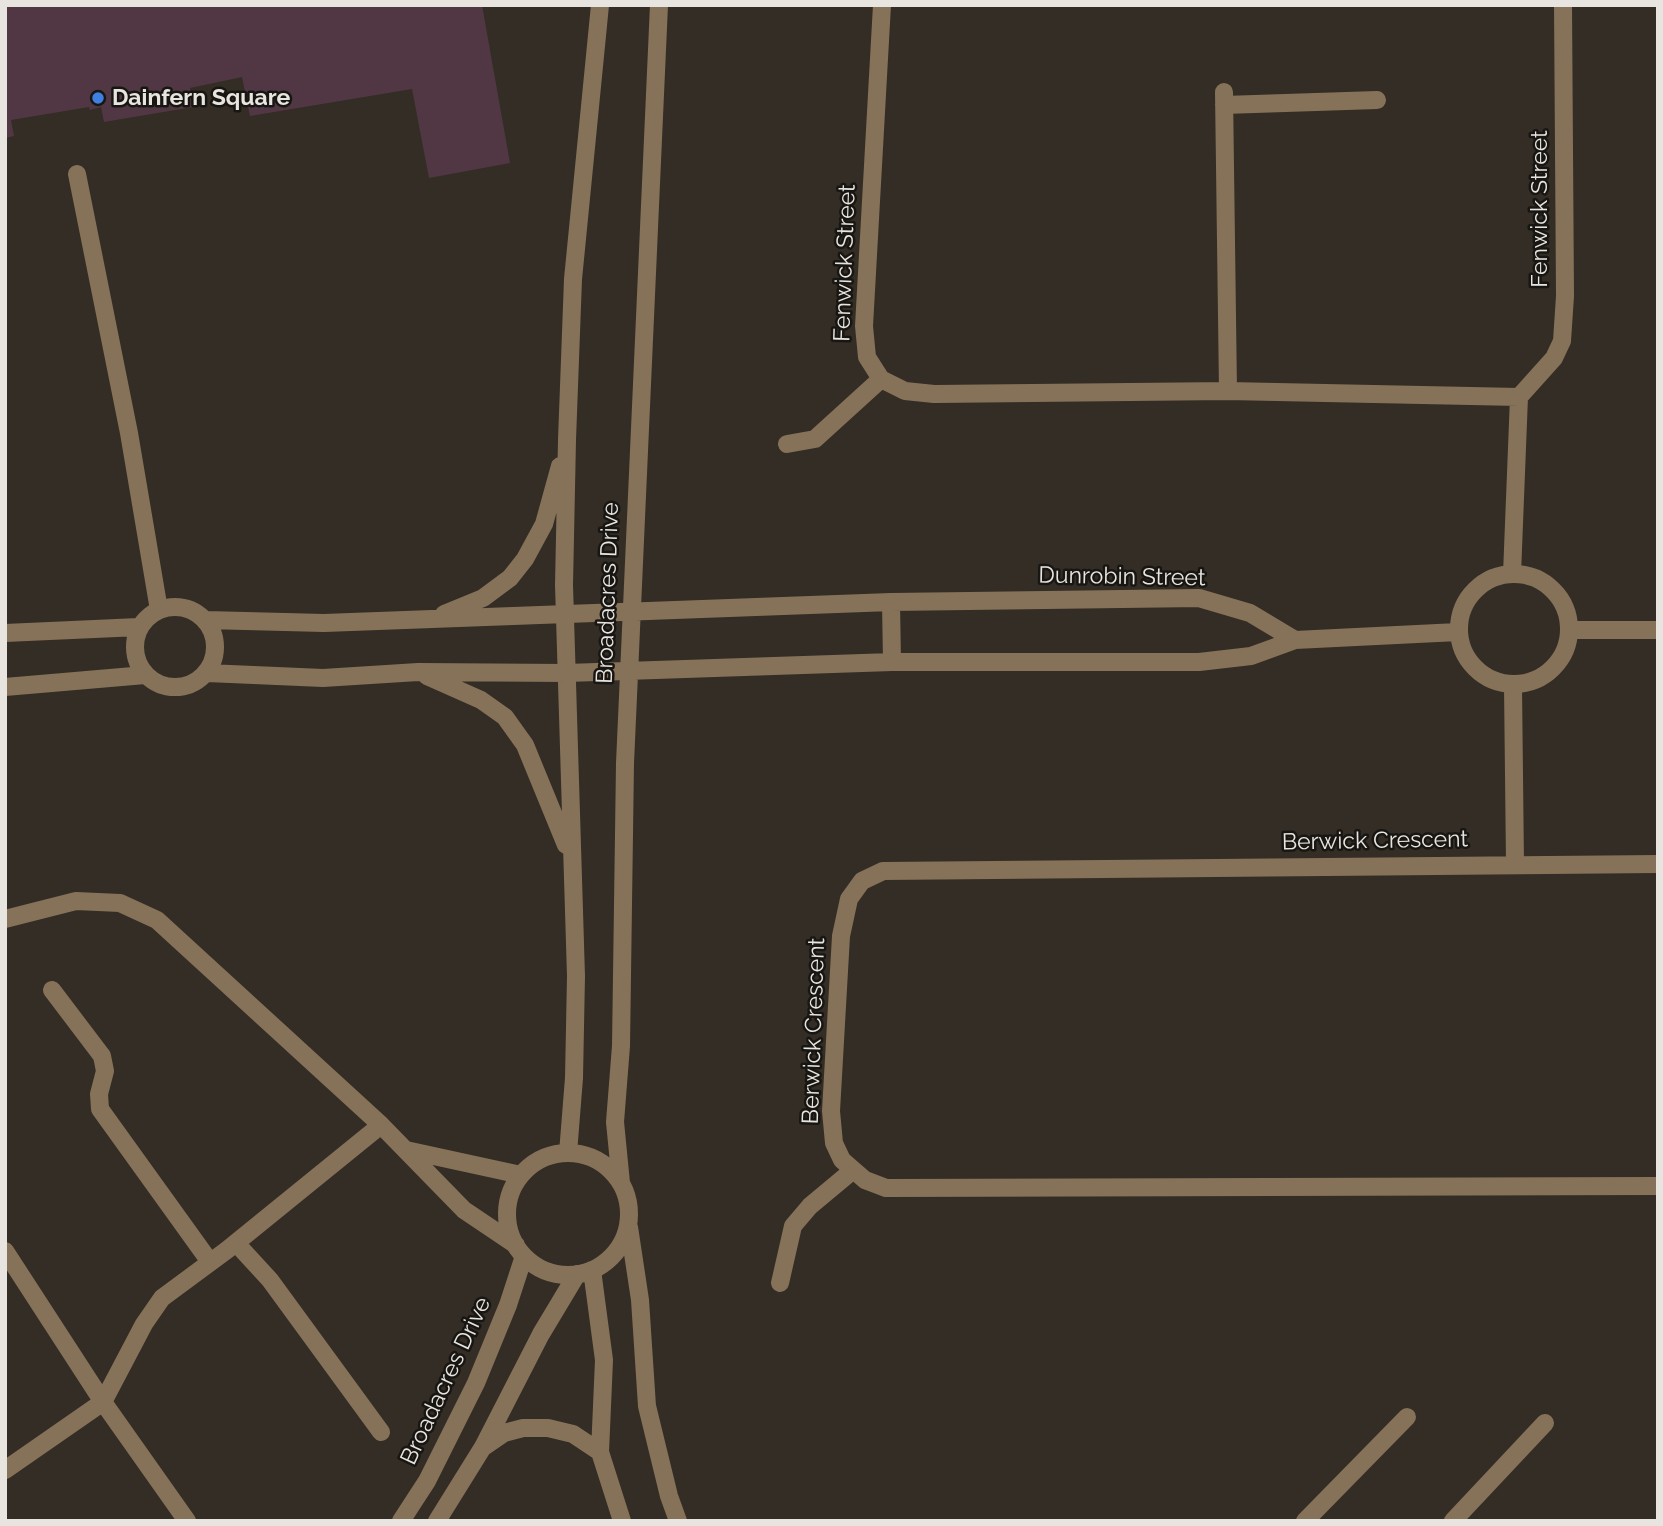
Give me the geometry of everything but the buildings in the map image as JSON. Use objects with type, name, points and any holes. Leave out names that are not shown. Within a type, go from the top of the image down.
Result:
[{"type":"street","name":"Broadacres Drive","points":[[568,1153],[574,1078],[576,976],[567,673],[567,440],[573,279],[600,5]]},
{"type":"street","name":"Broadacres Drive","points":[[659,5],[631,609],[631,671],[625,763],[621,1046],[615,1122],[621,1183],[629,1203],[648,1406],[669,1496],[678,1521]]},
{"type":"street","name":"Fenwick Street","points":[[881,379],[867,357],[864,326],[882,5]]},
{"type":"street","name":"Fenwick Street","points":[[1518,397],[1540,375],[1562,341],[1565,296],[1563,5]]},
{"type":"street","points":[[1228,391],[1224,98],[1377,100]]},
{"type":"street","points":[[77,174],[129,433],[159,610]]},
{"type":"street","points":[[787,444],[816,439],[881,379],[905,391],[934,394],[1228,391],[1518,397],[1512,574]]},
{"type":"street","points":[[431,620],[483,598],[509,578],[525,559],[544,524],[567,440]]},
{"type":"street","points":[[1512,574],[1530,576],[1553,590],[1567,613],[1570,630],[1565,652],[1553,670],[1535,682],[1513,686],[1486,678],[1467,659],[1458,632],[1462,610],[1473,592],[1491,579],[1512,574]]},
{"type":"street","name":"Dunrobin Street","points":[[206,620],[324,623],[631,609],[1199,598],[1250,614],[1295,640]]},
{"type":"street","points":[[891,602],[892,662]]},
{"type":"street","points":[[5,634],[139,627],[159,610],[184,608],[206,620],[215,646],[207,673],[197,682],[177,688],[156,683],[145,675],[135,652],[139,627]]},
{"type":"street","points":[[1570,630],[1658,630]]},
{"type":"street","points":[[207,673],[323,678],[418,672],[567,673],[892,662],[1199,662],[1251,656],[1295,640],[1458,632]]},
{"type":"street","points":[[418,672],[481,700],[505,717],[526,745],[572,858]]},
{"type":"street","points":[[5,687],[145,675]]},
{"type":"street","points":[[1513,686],[1515,864]]},
{"type":"street","name":"Berwick Crescent","points":[[852,1171],[842,1160],[834,1143],[831,1111],[841,936],[849,899],[871,875],[913,869],[1658,864]]},
{"type":"street","points":[[5,919],[76,901],[120,903],[157,920],[380,1125],[464,1210],[548,1271],[585,1272]]},
{"type":"street","points":[[52,990],[102,1056],[105,1071],[99,1094],[100,1108],[210,1262]]},
{"type":"street","points":[[5,1470],[103,1402],[144,1324],[162,1298],[236,1243],[380,1125]]},
{"type":"street","points":[[406,1150],[521,1175]]},
{"type":"street","points":[[520,1250],[509,1227],[507,1209],[512,1191],[521,1175],[550,1155],[568,1153],[598,1161],[621,1183]]},
{"type":"street","points":[[780,1283],[793,1226],[810,1206],[852,1171],[886,1188],[922,1189],[1658,1186]]},
{"type":"street","points":[[437,1521],[483,1447],[541,1334],[585,1272],[609,1259],[622,1243],[629,1224]]},
{"type":"street","points":[[236,1243],[270,1280],[381,1432]]},
{"type":"street","name":"Broadacres Drive","points":[[401,1521],[427,1481],[476,1383],[508,1305],[520,1250]]},
{"type":"street","points":[[5,1251],[103,1402],[187,1521]]},
{"type":"street","points":[[585,1272],[604,1360],[600,1452],[622,1521]]},
{"type":"street","points":[[1305,1521],[1407,1417]]},
{"type":"street","points":[[1453,1521],[1545,1423]]},
{"type":"street","points":[[483,1447],[504,1433],[523,1428],[548,1427],[573,1434],[600,1452]]},
{"type":"place","name":"Dainfern Square","points":[[98,98]]}]
